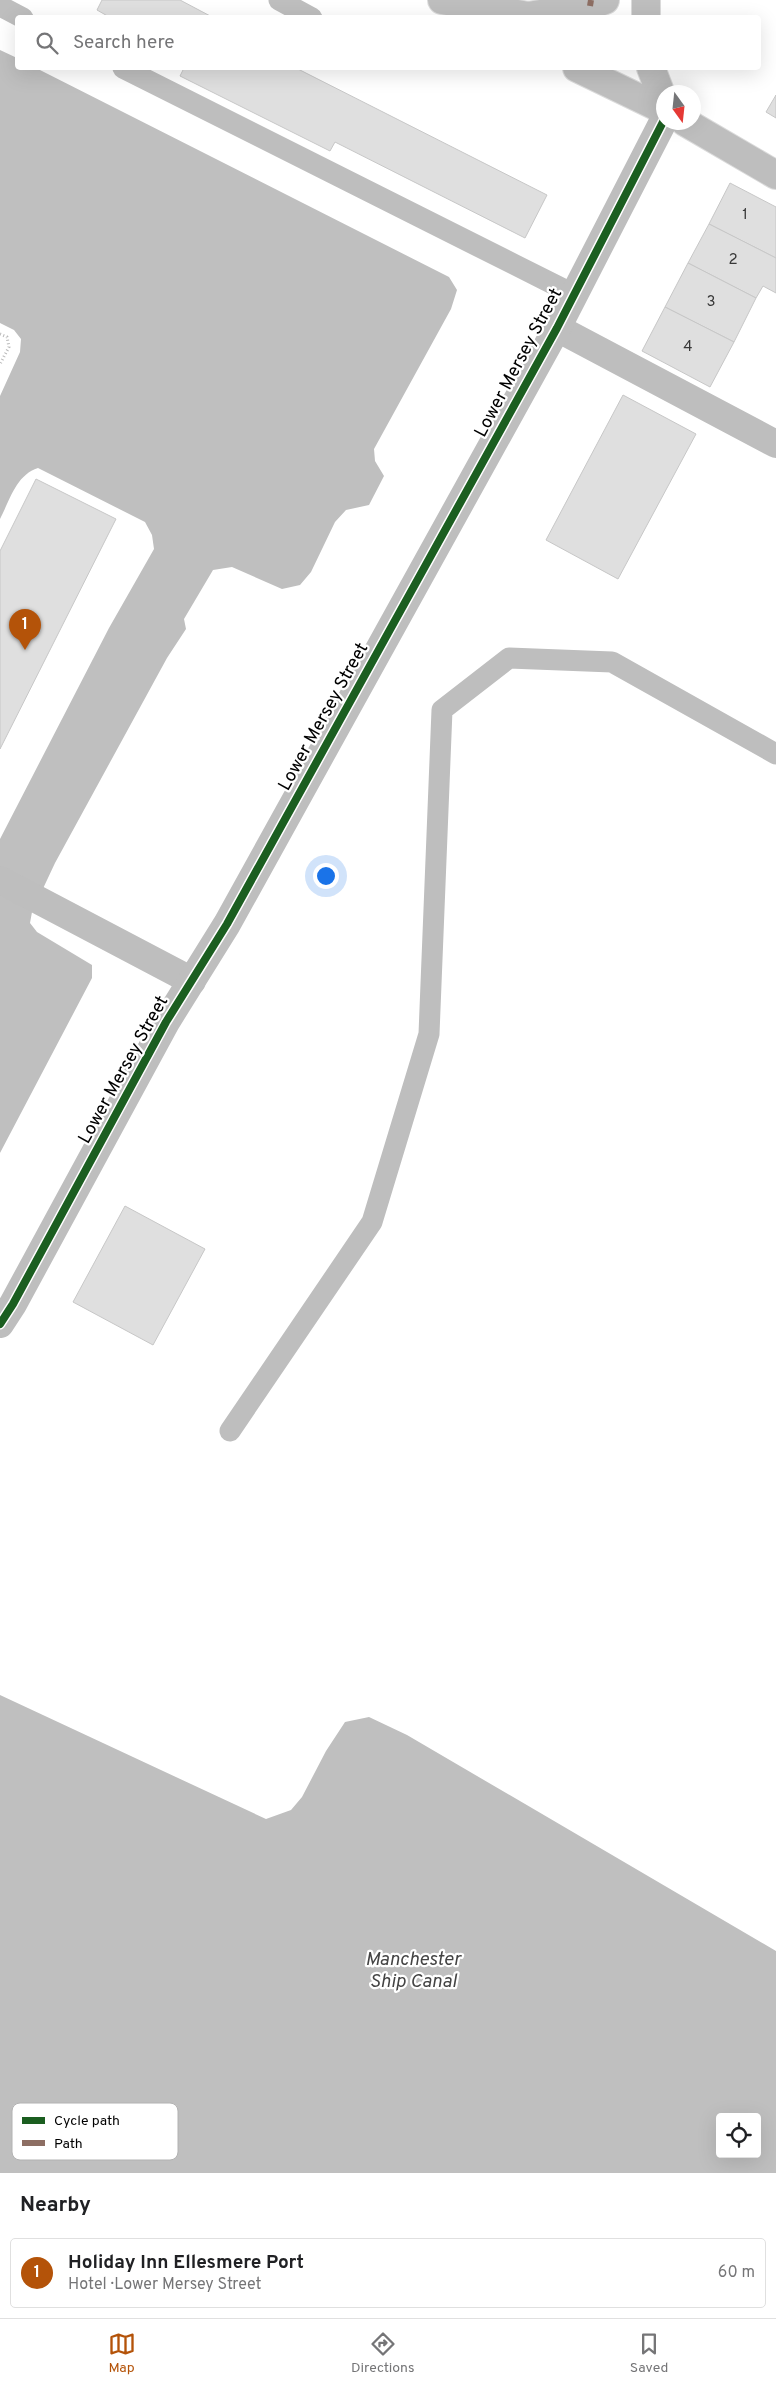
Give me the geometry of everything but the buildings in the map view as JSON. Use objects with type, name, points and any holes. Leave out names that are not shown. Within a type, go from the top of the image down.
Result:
[{"type":"street","points":[[443,0],[523,15]]},
{"type":"street","points":[[443,0],[471,15]]},
{"type":"street","points":[[534,15],[590,6],[605,0]]},
{"type":"street","points":[[646,0],[646,15]]},
{"type":"street","points":[[582,70],[656,106]]},
{"type":"street","points":[[653,70],[658,85]]},
{"type":"street","name":"Lower Mersey Street","points":[[0,1324],[13,1304],[166,1022],[192,981],[219,920],[557,328],[659,130]]},
{"type":"street","points":[[698,130],[776,176]]},
{"type":"street","points":[[557,328],[768,442],[776,444]]},
{"type":"street","points":[[0,880],[192,981]]},
{"type":"lane","points":[[279,0],[306,15]]},
{"type":"lane","points":[[0,6],[17,15]]},
{"type":"lane","points":[[127,70],[573,294]]},
{"type":"lane","points":[[230,1431],[372,1222],[429,1034],[442,710],[508,658],[612,662],[776,754]]},
{"type":"path","points":[[0,334],[8,337],[9,347],[0,364]]},
{"type":"water","points":[[0,50],[15,57],[15,70],[40,70],[449,277],[457,290],[451,309],[374,449],[375,461],[384,476],[369,505],[346,510],[335,522],[311,572],[300,585],[282,589],[232,567],[213,570],[184,619],[186,629],[167,658],[55,863],[32,912],[30,923],[37,932],[92,965],[92,978],[0,1153],[0,839],[109,628],[154,549],[152,535],[145,522],[38,468],[30,471],[19,482],[0,519],[0,396],[20,352],[21,339],[14,330],[0,323]]},
{"type":"water","name":"Manchester Ship Canal","points":[[0,1695],[266,1819],[291,1810],[302,1797],[326,1751],[345,1722],[369,1717],[407,1735],[776,1951],[776,2173],[0,2173]]},
{"type":"marked path","points":[[590,6],[591,0]]},
{"type":"cycle path","points":[[0,1324],[13,1304],[166,1022],[227,924],[557,328],[659,130]]},
{"type":"place","name":"Holiday Inn Ellesmere Port","points":[[25,650]]}]
